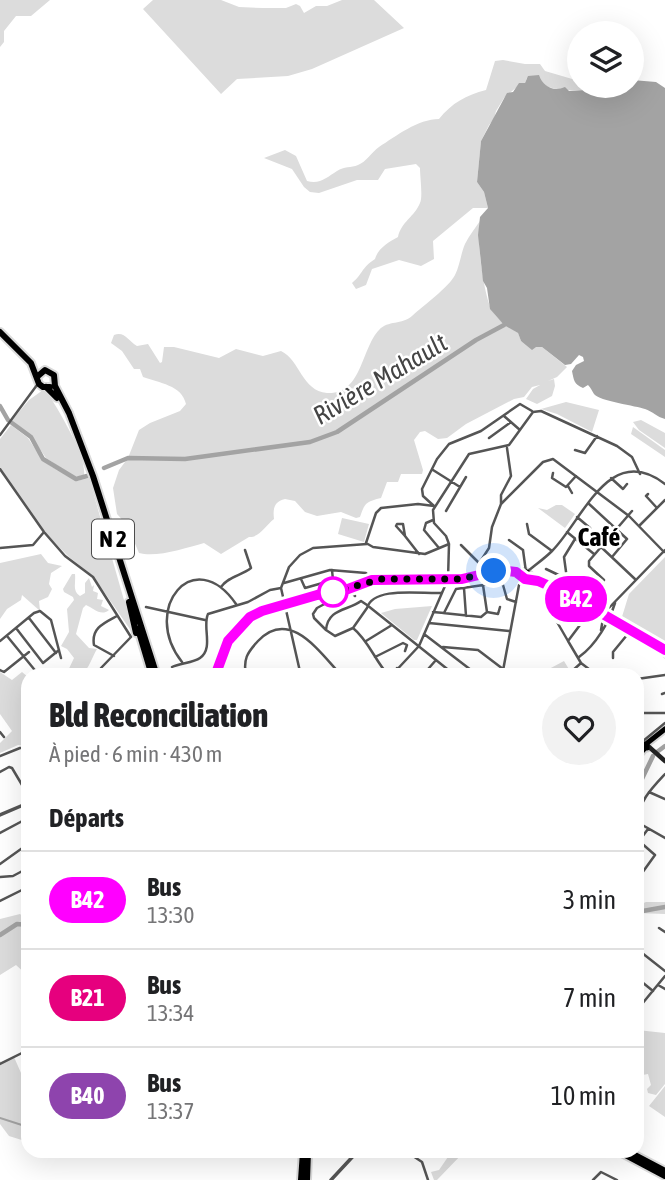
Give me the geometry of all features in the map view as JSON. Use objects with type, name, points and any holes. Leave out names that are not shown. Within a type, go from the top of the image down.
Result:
[{"type":"highway","name":"N 2","points":[[0,330],[54,375],[54,383],[88,463],[131,602]]},
{"type":"highway","name":"N 2","points":[[0,330],[32,363],[41,383],[55,394],[62,406],[83,453],[131,602]]},
{"type":"highway","points":[[45,370],[41,383],[54,383]]},
{"type":"highway","points":[[131,602],[134,637],[151,668]]},
{"type":"highway","points":[[131,602],[146,629],[153,668]]},
{"type":"highway","points":[[301,1180],[303,1158]]},
{"type":"highway","points":[[307,1180],[309,1158]]},
{"type":"highway","points":[[631,1158],[665,1176]]},
{"type":"highway","points":[[640,1158],[665,1171]]},
{"type":"main road","points":[[218,668],[224,649],[243,623],[256,614],[372,580],[462,579],[503,570],[526,575],[604,613],[664,653]]},
{"type":"main road","points":[[644,743],[665,729]]},
{"type":"main road","points":[[644,745],[665,761]]},
{"type":"street","points":[[0,435],[41,383]]},
{"type":"street","points":[[31,395],[41,383]]},
{"type":"street","points":[[421,504],[422,489],[449,444],[481,431],[520,404],[533,412],[545,412],[627,453],[634,460],[638,474]]},
{"type":"street","points":[[397,668],[419,646],[448,579],[449,544],[447,537],[433,520],[434,506],[469,454],[507,447],[533,412]]},
{"type":"street","points":[[504,416],[520,430]]},
{"type":"street","points":[[489,438],[511,422]]},
{"type":"street","points":[[575,450],[586,453],[597,436]]},
{"type":"street","points":[[502,504],[501,495],[512,471],[507,447]]},
{"type":"street","points":[[480,562],[489,548],[492,527],[502,504],[543,462],[550,459],[556,461],[626,515],[664,551],[604,613],[601,630]]},
{"type":"street","points":[[0,469],[44,533],[65,556],[89,573],[134,637],[127,640],[101,668]]},
{"type":"street","points":[[433,470],[460,487]]},
{"type":"street","points":[[553,473],[552,478],[562,486],[568,486]]},
{"type":"street","points":[[503,668],[519,585],[534,566],[552,551],[597,492],[611,478],[622,473],[653,477],[665,484]]},
{"type":"street","points":[[568,486],[576,476]]},
{"type":"street","points":[[446,511],[466,477]]},
{"type":"street","points":[[611,478],[623,489],[627,484]]},
{"type":"street","points":[[568,486],[572,493]]},
{"type":"street","points":[[648,494],[646,496],[657,508]]},
{"type":"street","points":[[423,496],[434,506]]},
{"type":"street","points":[[639,526],[665,500]]},
{"type":"street","points":[[588,503],[627,540],[612,557]]},
{"type":"street","points":[[367,544],[368,535],[380,509],[421,504],[434,506]]},
{"type":"street","points":[[546,569],[591,591],[598,590],[604,580],[588,565],[600,546],[632,511]]},
{"type":"street","points":[[577,517],[590,528]]},
{"type":"street","points":[[433,520],[426,523],[424,530],[439,548]]},
{"type":"street","points":[[527,524],[529,534],[552,551]]},
{"type":"street","points":[[566,531],[594,554]]},
{"type":"street","points":[[0,548],[33,545],[44,533]]},
{"type":"street","points":[[405,536],[419,554]]},
{"type":"street","points":[[509,540],[523,550],[526,575]]},
{"type":"street","points":[[567,579],[564,557],[575,540]]},
{"type":"street","points":[[299,668],[281,588],[289,567],[300,555],[310,549],[367,544],[385,550],[427,554],[449,544]]},
{"type":"street","points":[[461,545],[488,572]]},
{"type":"street","points":[[600,546],[636,580]]},
{"type":"street","points":[[221,587],[227,580],[251,568],[244,550]]},
{"type":"street","points":[[284,583],[332,570],[366,573],[372,580]]},
{"type":"street","points":[[301,578],[305,587],[333,580],[332,570]]},
{"type":"street","points":[[182,662],[175,652],[167,625],[166,612],[175,593],[190,582],[204,581],[221,587],[236,604]]},
{"type":"street","points":[[443,613],[454,590],[483,585],[502,583],[506,598],[516,602]]},
{"type":"street","points":[[483,585],[487,612]]},
{"type":"street","points":[[172,667],[198,659],[202,655],[207,640],[205,620],[210,613],[248,602],[270,590],[281,588]]},
{"type":"street","points":[[464,588],[466,616]]},
{"type":"street","points":[[348,589],[355,596]]},
{"type":"street","points":[[332,600],[317,608],[313,614],[332,636],[338,636],[353,628],[372,598],[388,593],[442,593]]},
{"type":"street","points":[[327,631],[328,620],[335,612],[363,602],[446,668]]},
{"type":"street","points":[[579,657],[611,617],[615,602]]},
{"type":"street","points":[[568,641],[586,617],[563,603],[559,604],[553,615],[580,663],[587,668]]},
{"type":"street","points":[[146,607],[205,620]]},
{"type":"street","points":[[487,612],[498,614],[500,607]]},
{"type":"street","points":[[0,641],[40,611],[48,615],[52,622],[61,658]]},
{"type":"street","points":[[433,612],[481,617],[487,612]]},
{"type":"street","points":[[114,656],[94,645],[93,641],[97,628],[117,616]]},
{"type":"street","points":[[29,618],[58,651]]},
{"type":"street","points":[[429,623],[511,631]]},
{"type":"street","points":[[366,640],[392,625]]},
{"type":"street","points":[[16,628],[43,663],[58,651]]},
{"type":"street","points":[[353,628],[366,640],[384,668]]},
{"type":"street","points":[[246,668],[244,660],[248,651],[265,634],[291,629],[300,633],[334,668]]},
{"type":"street","points":[[424,634],[469,668]]},
{"type":"street","points":[[613,658],[613,652],[627,635],[664,653]]},
{"type":"street","points":[[7,636],[33,668]]},
{"type":"street","points":[[375,657],[403,643],[407,645],[405,651]]},
{"type":"street","points":[[443,647],[478,650],[502,668]]},
{"type":"street","points":[[0,670],[4,673],[29,652]]},
{"type":"street","points":[[429,668],[436,660]]},
{"type":"street","points":[[271,662],[272,668]]},
{"type":"street","points":[[575,668],[580,663]]},
{"type":"street","points":[[644,678],[665,676]]},
{"type":"street","points":[[644,713],[665,713]]},
{"type":"street","points":[[644,743],[665,723]]},
{"type":"street","points":[[0,732],[4,737]]},
{"type":"street","points":[[0,756],[21,748]]},
{"type":"street","points":[[0,772],[12,768],[21,783]]},
{"type":"street","points":[[644,799],[665,774]]},
{"type":"street","points":[[649,792],[665,799]]},
{"type":"street","points":[[0,815],[21,806]]},
{"type":"street","points":[[0,833],[21,822]]},
{"type":"street","points":[[644,826],[665,838]]},
{"type":"street","points":[[644,834],[648,828]]},
{"type":"street","points":[[644,845],[655,855],[644,870]]},
{"type":"street","points":[[0,864],[21,849]]},
{"type":"street","points":[[0,877],[13,876],[21,872]]},
{"type":"street","points":[[0,901],[21,890]]},
{"type":"street","points":[[659,928],[665,932]]},
{"type":"street","points":[[644,955],[665,974],[644,1001]]},
{"type":"street","points":[[644,983],[653,990]]},
{"type":"street","points":[[658,985],[665,989]]},
{"type":"street","points":[[1,1063],[21,1053]]},
{"type":"street","points":[[331,1180],[351,1158]]},
{"type":"street","points":[[417,1158],[422,1162],[428,1180]]},
{"type":"street","points":[[593,1180],[601,1172],[617,1180]]},
{"type":"shaded area","points":[[0,0],[50,0],[31,16],[16,16],[4,31],[4,42],[0,47]]},
{"type":"shaded area","points":[[153,0],[221,0],[239,7],[263,8],[286,8],[296,4],[304,13],[316,6],[327,6],[342,0],[374,0],[404,28],[312,69],[288,76],[237,79],[221,94],[143,9]]},
{"type":"shaded area","points":[[495,61],[540,64],[545,71],[567,77],[567,90],[548,87],[535,78],[527,78],[525,83],[504,98],[481,141],[477,182],[484,192],[488,208],[473,208],[433,241],[434,259],[421,266],[399,260],[372,269],[366,285],[356,289],[352,283],[381,249],[398,237],[402,227],[418,208],[421,196],[420,168],[416,164],[385,169],[378,180],[357,180],[319,193],[310,192],[304,187],[292,169],[264,158],[285,150],[296,156],[307,181],[323,180],[340,169],[361,164],[379,147],[400,133],[423,122],[439,119],[460,100],[486,90]]},
{"type":"shaded area","points":[[539,75],[549,87],[565,87],[567,98],[644,98],[644,81],[656,82],[665,88],[665,419],[645,409],[597,397],[588,385],[580,387],[575,382],[572,371],[584,361],[583,357],[579,355],[571,364],[565,365],[542,347],[532,350],[521,341],[518,333],[504,325],[490,309],[487,288],[483,281],[478,235],[480,217],[488,208],[484,192],[477,182],[481,141],[507,93],[513,92],[519,83],[525,83],[528,76]]},
{"type":"shaded area","points":[[480,221],[482,268],[493,312],[518,333],[521,341],[529,346],[542,347],[567,367],[557,377],[548,381],[554,379],[552,396],[537,404],[526,399],[533,389],[540,385],[532,387],[524,397],[514,399],[466,424],[447,438],[438,439],[425,431],[420,432],[414,440],[422,474],[401,474],[398,482],[387,482],[381,498],[366,504],[360,517],[341,512],[317,516],[305,512],[295,501],[285,499],[276,504],[274,519],[259,533],[221,554],[204,543],[162,553],[139,553],[127,525],[117,514],[113,488],[139,430],[180,411],[186,404],[175,389],[143,377],[140,369],[134,369],[122,351],[111,343],[114,335],[124,335],[137,346],[148,344],[160,363],[164,347],[219,358],[236,349],[263,356],[281,351],[293,361],[312,387],[327,393],[339,392],[354,379],[379,330],[408,319],[452,280],[465,244]]},
{"type":"shaded area","points":[[43,390],[47,392],[71,433],[81,457],[84,475],[75,477],[46,458],[31,436],[12,420],[29,400]]},
{"type":"shaded area","points":[[566,402],[599,410],[592,432],[541,409]]},
{"type":"shaded area","points":[[641,420],[665,433],[665,448],[639,430],[633,422]]},
{"type":"shaded area","points":[[11,425],[28,438],[43,461],[77,481],[89,478],[134,635],[93,576],[46,534],[8,481],[0,467],[0,439]]},
{"type":"shaded area","points":[[633,427],[665,450],[665,457],[631,434]]},
{"type":"shaded area","points":[[562,505],[575,514],[565,528],[538,508],[547,510]]},
{"type":"shaded area","points":[[342,518],[369,524],[364,542],[338,534]]},
{"type":"shaded area","points":[[41,554],[48,563],[62,566],[51,573],[49,584],[52,589],[48,597],[39,601],[40,611],[22,595],[21,600],[7,609],[0,619],[0,563]]},
{"type":"shaded area","points":[[665,557],[665,646],[621,620],[629,594]]},
{"type":"shaded area","points":[[72,574],[75,574],[75,589],[80,596],[85,593],[85,583],[89,578],[92,587],[94,585],[93,591],[98,593],[97,599],[103,600],[101,606],[109,610],[100,612],[86,605],[83,608],[76,634],[89,648],[97,649],[86,668],[69,668],[74,658],[61,646],[69,632],[67,609],[74,600],[63,589]]},
{"type":"shaded area","points":[[432,606],[417,640],[381,613],[395,609]]},
{"type":"shaded area","points":[[564,661],[568,668],[551,668]]},
{"type":"shaded area","points":[[0,672],[12,680],[21,673],[21,745],[0,753],[0,743],[12,731],[0,714]]},
{"type":"shaded area","points":[[665,902],[665,914],[644,913],[644,903]]},
{"type":"shaded area","points":[[21,915],[21,970],[16,965],[0,975],[0,919]]},
{"type":"shaded area","points":[[644,1031],[665,1033],[665,1084],[656,1095],[648,1093],[647,1089],[651,1085],[648,1074],[644,1075]]},
{"type":"shaded area","points":[[14,1057],[21,1073],[21,1140],[9,1136],[0,1124],[0,1061],[2,1063]]},
{"type":"shaded area","points":[[665,1086],[665,1117],[649,1106]]},
{"type":"shaded area","points":[[447,1158],[458,1158],[434,1180],[431,1172],[439,1170]]},
{"type":"waterway","name":"Rivière Mahault","points":[[104,468],[128,458],[185,459],[310,442],[337,432],[476,340],[504,325]]},
{"type":"waterway","name":"Rivière Mahault","points":[[0,406],[8,420],[31,437],[43,459],[76,479],[87,476]]},
{"type":"waterway","points":[[657,752],[665,746]]},
{"type":"waterway","points":[[644,775],[653,756]]},
{"type":"waterway","points":[[644,911],[665,907]]},
{"type":"waterway","points":[[0,935],[17,924],[21,924]]},
{"type":"waterway","points":[[0,1118],[21,1125]]},
{"type":"bus line","name":"B42","points":[[219,668],[228,641],[243,623],[262,611],[348,589],[372,580],[462,579],[500,570],[516,572],[525,579],[538,581],[568,594],[665,650]]},
{"type":"district","name":"Café","points":[[599,537]]},
{"type":"route","points":[[333,592],[372,580],[462,579],[494,571]]}]
